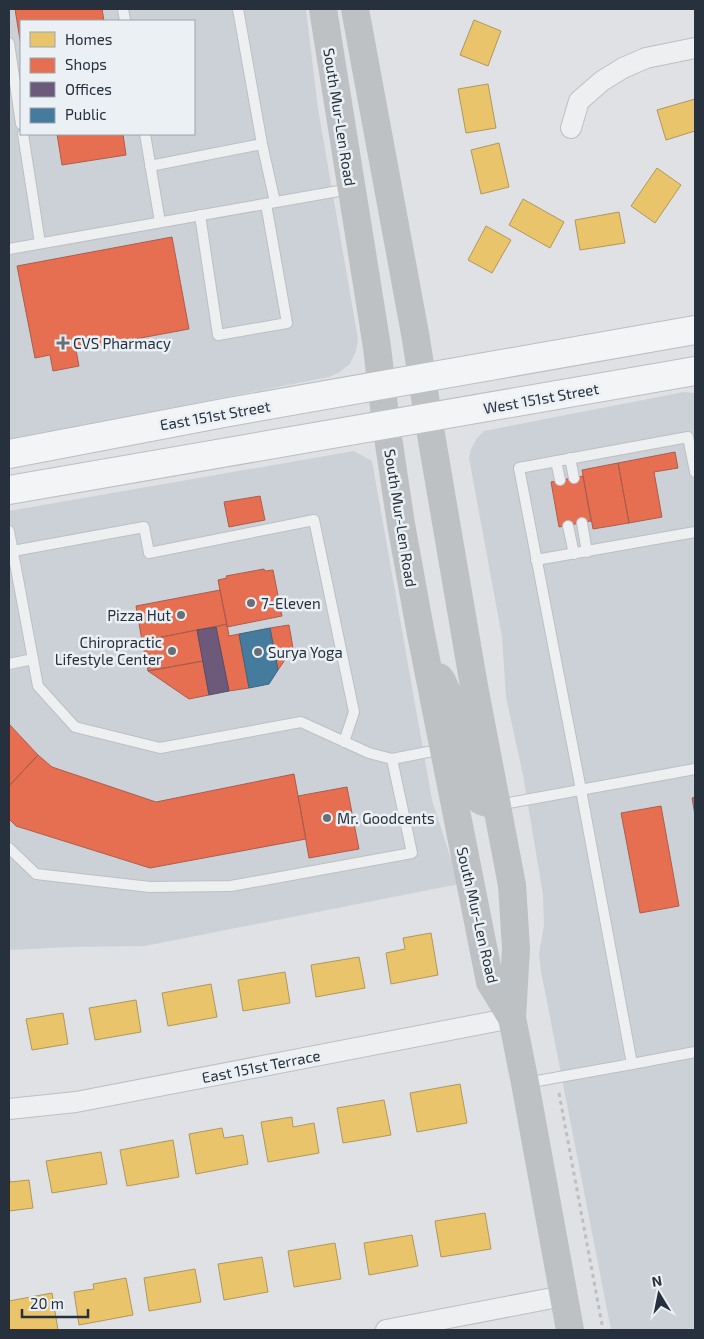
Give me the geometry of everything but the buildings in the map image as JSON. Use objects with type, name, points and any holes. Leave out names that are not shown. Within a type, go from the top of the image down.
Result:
[{"type":"main road","name":"South Mur-Len Road","points":[[323,9],[382,385],[401,524],[490,982],[512,1018]]},
{"type":"main road","name":"South Mur-Len Road","points":[[355,9],[416,339],[474,686],[512,884],[516,948],[512,1018],[570,1330]]},
{"type":"main road","points":[[422,379],[695,330]]},
{"type":"main road","name":"West 151st Street","points":[[386,424],[695,371]]},
{"type":"main road","name":"East 151st Street","points":[[9,454],[422,379]]},
{"type":"main road","points":[[9,490],[386,424]]},
{"type":"main road","points":[[427,662],[442,681],[458,716],[474,795],[483,803],[497,805]]},
{"type":"street","points":[[571,128],[579,101],[602,81],[623,68],[646,58],[695,48]]},
{"type":"street","name":"East 151st Terrace","points":[[9,1109],[76,1102],[512,1018]]},
{"type":"street","points":[[386,1330],[563,1296]]},
{"type":"lane","points":[[200,215],[218,335],[287,322],[262,144],[238,9]]},
{"type":"lane","points":[[9,43],[20,117]]},
{"type":"lane","points":[[23,135],[40,243]]},
{"type":"lane","points":[[145,135],[160,222]]},
{"type":"lane","points":[[150,166],[262,144]]},
{"type":"lane","points":[[9,248],[352,188]]},
{"type":"lane","points":[[632,1064],[519,468],[594,454],[600,457],[615,456],[692,442],[695,472]]},
{"type":"lane","points":[[570,458],[574,478]]},
{"type":"lane","points":[[556,461],[560,480]]},
{"type":"lane","points":[[12,551],[144,527],[149,553],[314,520],[354,712],[344,742]]},
{"type":"lane","points":[[582,523],[587,552]]},
{"type":"lane","points":[[568,526],[574,554]]},
{"type":"lane","points":[[9,531],[38,686],[75,727],[160,748],[301,722],[344,742],[392,759],[444,749]]},
{"type":"lane","points":[[536,560],[695,532]]},
{"type":"lane","points":[[9,664],[33,659]]},
{"type":"lane","points":[[9,848],[36,874],[150,888],[231,886],[412,853],[392,759]]},
{"type":"lane","points":[[497,805],[695,769]]},
{"type":"lane","points":[[525,1083],[695,1052]]},
{"type":"path","points":[[556,1077],[603,1330]]},
{"type":"shaded area","points":[[9,9],[306,9],[318,109],[358,339],[356,351],[350,364],[329,377],[115,419],[9,444]]},
{"type":"shaded area","points":[[684,392],[695,393],[695,1330],[611,1330],[541,971],[539,954],[544,925],[543,895],[523,775],[506,697],[502,637],[469,458],[477,438],[484,431]]},
{"type":"shaded area","points":[[354,451],[372,461],[432,800],[459,884],[145,946],[9,950],[9,511]]},
{"type":"place","name":"CVS Pharmacy","points":[[63,343]]},
{"type":"place","name":"7-Eleven","points":[[251,603]]},
{"type":"place","name":"Pizza Hut","points":[[181,615]]},
{"type":"place","name":"Chiropractic Lifestyle Center","points":[[172,651]]},
{"type":"place","name":"Surya Yoga","points":[[258,652]]},
{"type":"place","name":"Mr. Goodcents","points":[[327,818]]}]
